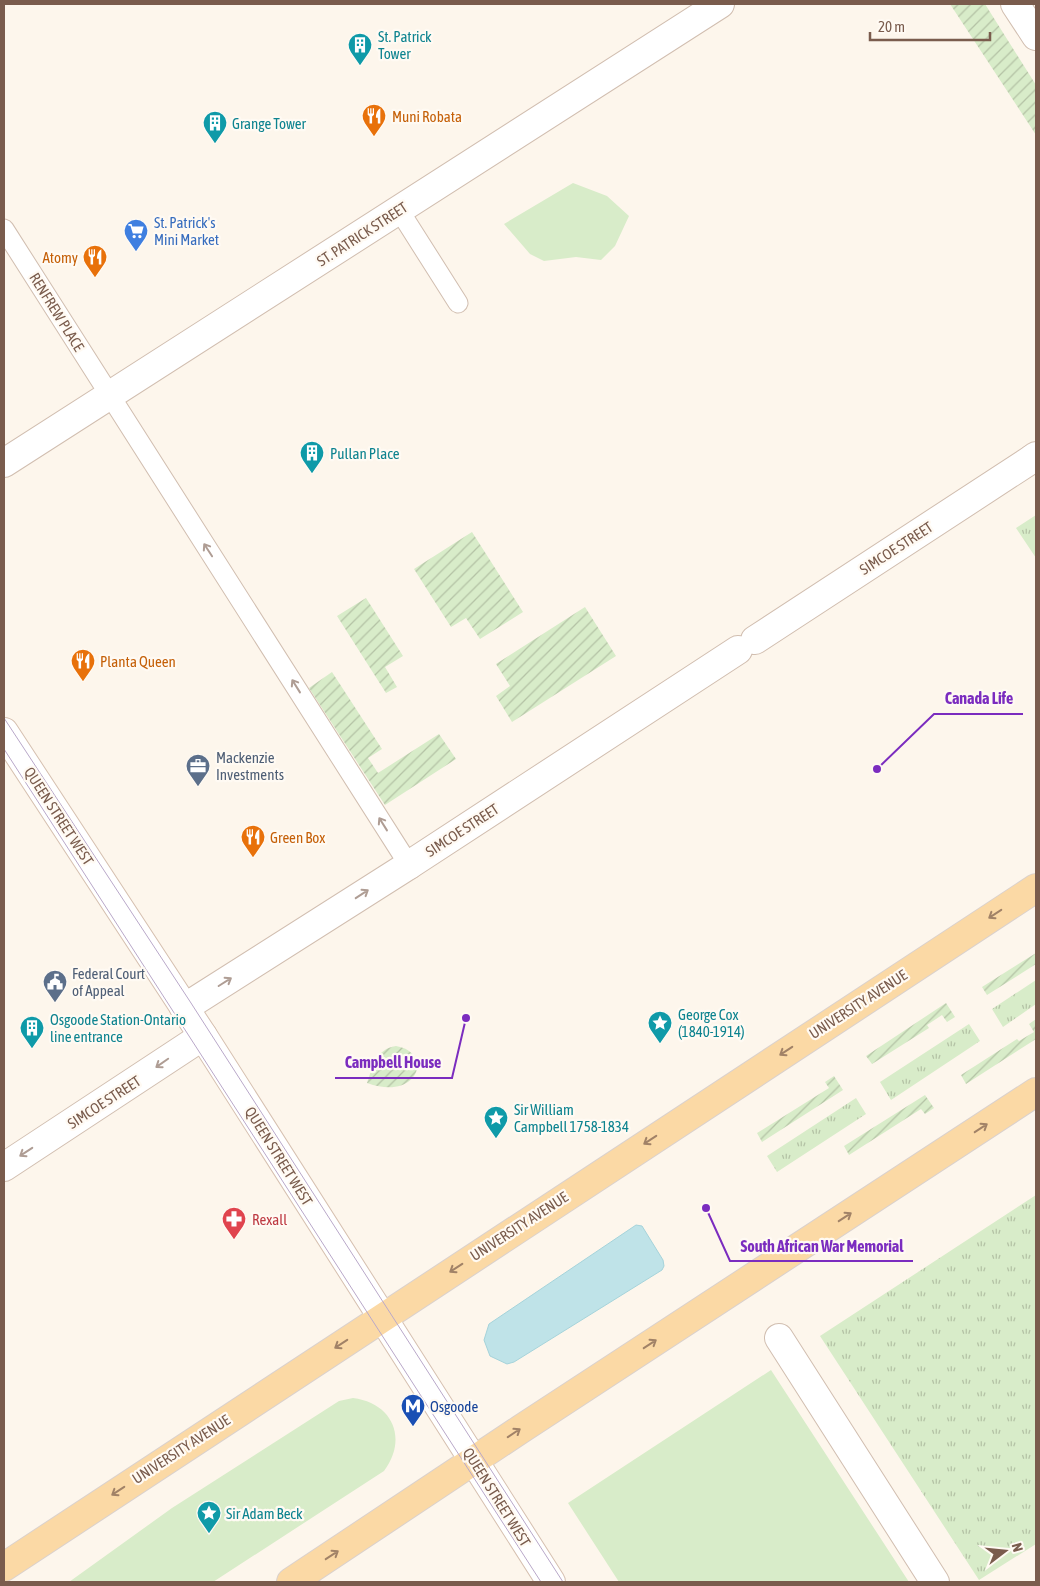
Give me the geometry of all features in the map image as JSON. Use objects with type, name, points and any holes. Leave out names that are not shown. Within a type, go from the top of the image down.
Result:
[{"type":"main road","name":"UNIVERSITY AVENUE","points":[[4,1567],[1036,888]]},
{"type":"main road","points":[[291,1582],[1036,1092]]},
{"type":"street","name":"ST. PATRICK STREET","points":[[4,463],[720,4]]},
{"type":"street","points":[[1016,4],[1036,36]]},
{"type":"street","name":"SIMCOE STREET","points":[[184,1008],[409,865],[1034,458]]},
{"type":"street","name":"QUEEN STREET WEST","points":[[4,732],[203,1036],[551,1582]]},
{"type":"street","name":"SIMCOE STREET","points":[[4,1167],[203,1036]]},
{"type":"street","points":[[779,1338],[935,1582]]},
{"type":"lane","points":[[399,210],[458,303]]},
{"type":"lane","name":"RENFREW PLACE","points":[[4,229],[110,395]]},
{"type":"lane","points":[[110,395],[409,865]]},
{"type":"green space","points":[[950,4],[985,4],[1036,85],[1036,135]]},
{"type":"green space","points":[[573,183],[607,196],[629,216],[615,246],[601,260],[576,257],[544,261],[530,254],[504,224]]},
{"type":"green space","points":[[1036,515],[1036,558],[1016,528]]},
{"type":"green space","points":[[472,532],[523,612],[480,639],[466,618],[451,627],[414,569]]},
{"type":"green space","points":[[366,598],[403,656],[385,667],[397,687],[386,693],[337,616]]},
{"type":"green space","points":[[585,607],[616,656],[512,722],[496,696],[510,686],[496,664]]},
{"type":"green space","points":[[332,672],[382,749],[368,758],[378,773],[439,734],[456,759],[385,805],[309,688]]},
{"type":"green space","points":[[1036,953],[1036,964],[987,995],[982,987]]},
{"type":"green space","points":[[1036,980],[1036,1004],[1003,1027],[992,1009]]},
{"type":"green space","points":[[946,1003],[955,1017],[947,1022],[942,1015],[927,1025],[929,1028],[872,1064],[866,1056]]},
{"type":"green space","points":[[1036,1019],[1036,1039],[966,1084],[961,1075],[1017,1039],[1019,1041],[1034,1032],[1029,1024]]},
{"type":"green space","points":[[969,1024],[980,1041],[891,1100],[880,1082]]},
{"type":"green space","points":[[396,1046],[408,1050],[415,1057],[417,1065],[415,1074],[409,1081],[399,1086],[385,1087],[367,1083],[376,1059],[384,1051]]},
{"type":"green space","points":[[834,1076],[843,1090],[762,1142],[757,1133],[829,1088],[825,1082]]},
{"type":"green space","points":[[925,1095],[934,1108],[925,1114],[921,1109],[849,1155],[844,1146]]},
{"type":"green space","points":[[856,1098],[866,1114],[777,1172],[767,1156]]},
{"type":"green space","points":[[1036,1195],[1036,1544],[979,1580],[820,1336]]},
{"type":"green space","points":[[771,1370],[909,1582],[619,1582],[568,1503]]},
{"type":"green space","points":[[353,1398],[367,1401],[378,1407],[387,1415],[392,1424],[395,1435],[395,1447],[384,1471],[213,1582],[69,1582],[172,1508],[339,1401]]},
{"type":"water","points":[[636,1225],[642,1226],[663,1260],[664,1266],[662,1270],[514,1362],[507,1364],[490,1356],[484,1340],[489,1324]]},
{"type":"tram line","points":[[4,718],[191,1003],[563,1582]]},
{"type":"tram line","points":[[4,749],[541,1582]]},
{"type":"place","name":"St. Patrick Tower","points":[[360,66]]},
{"type":"place","name":"Muni Robata","points":[[374,137]]},
{"type":"place","name":"Grange Tower","points":[[215,144]]},
{"type":"place","name":"St. Patrick's Mini Market","points":[[136,252]]},
{"type":"place","name":"Atomy","points":[[95,278]]},
{"type":"place","name":"Pullan Place","points":[[312,474]]},
{"type":"place","name":"Planta Queen","points":[[83,682]]},
{"type":"place","name":"Canada Life","points":[[877,769]]},
{"type":"place","name":"Mackenzie Investments","points":[[198,787]]},
{"type":"place","name":"Green Box","points":[[253,858]]},
{"type":"place","name":"Federal Court of Appeal","points":[[55,1003]]},
{"type":"place","name":"Campbell House","points":[[466,1018]]},
{"type":"place","name":"George Cox (1840-1914)","points":[[660,1044]]},
{"type":"place","name":"Osgoode Station-Ontario line entrance","points":[[32,1049]]},
{"type":"place","name":"Sir William Campbell 1758-1834","points":[[496,1139]]},
{"type":"place","name":"South African War Memorial","points":[[706,1208]]},
{"type":"place","name":"Rexall","points":[[234,1240]]},
{"type":"place","name":"Osgoode","points":[[413,1427]]},
{"type":"place","name":"Sir Adam Beck","points":[[209,1534]]}]
